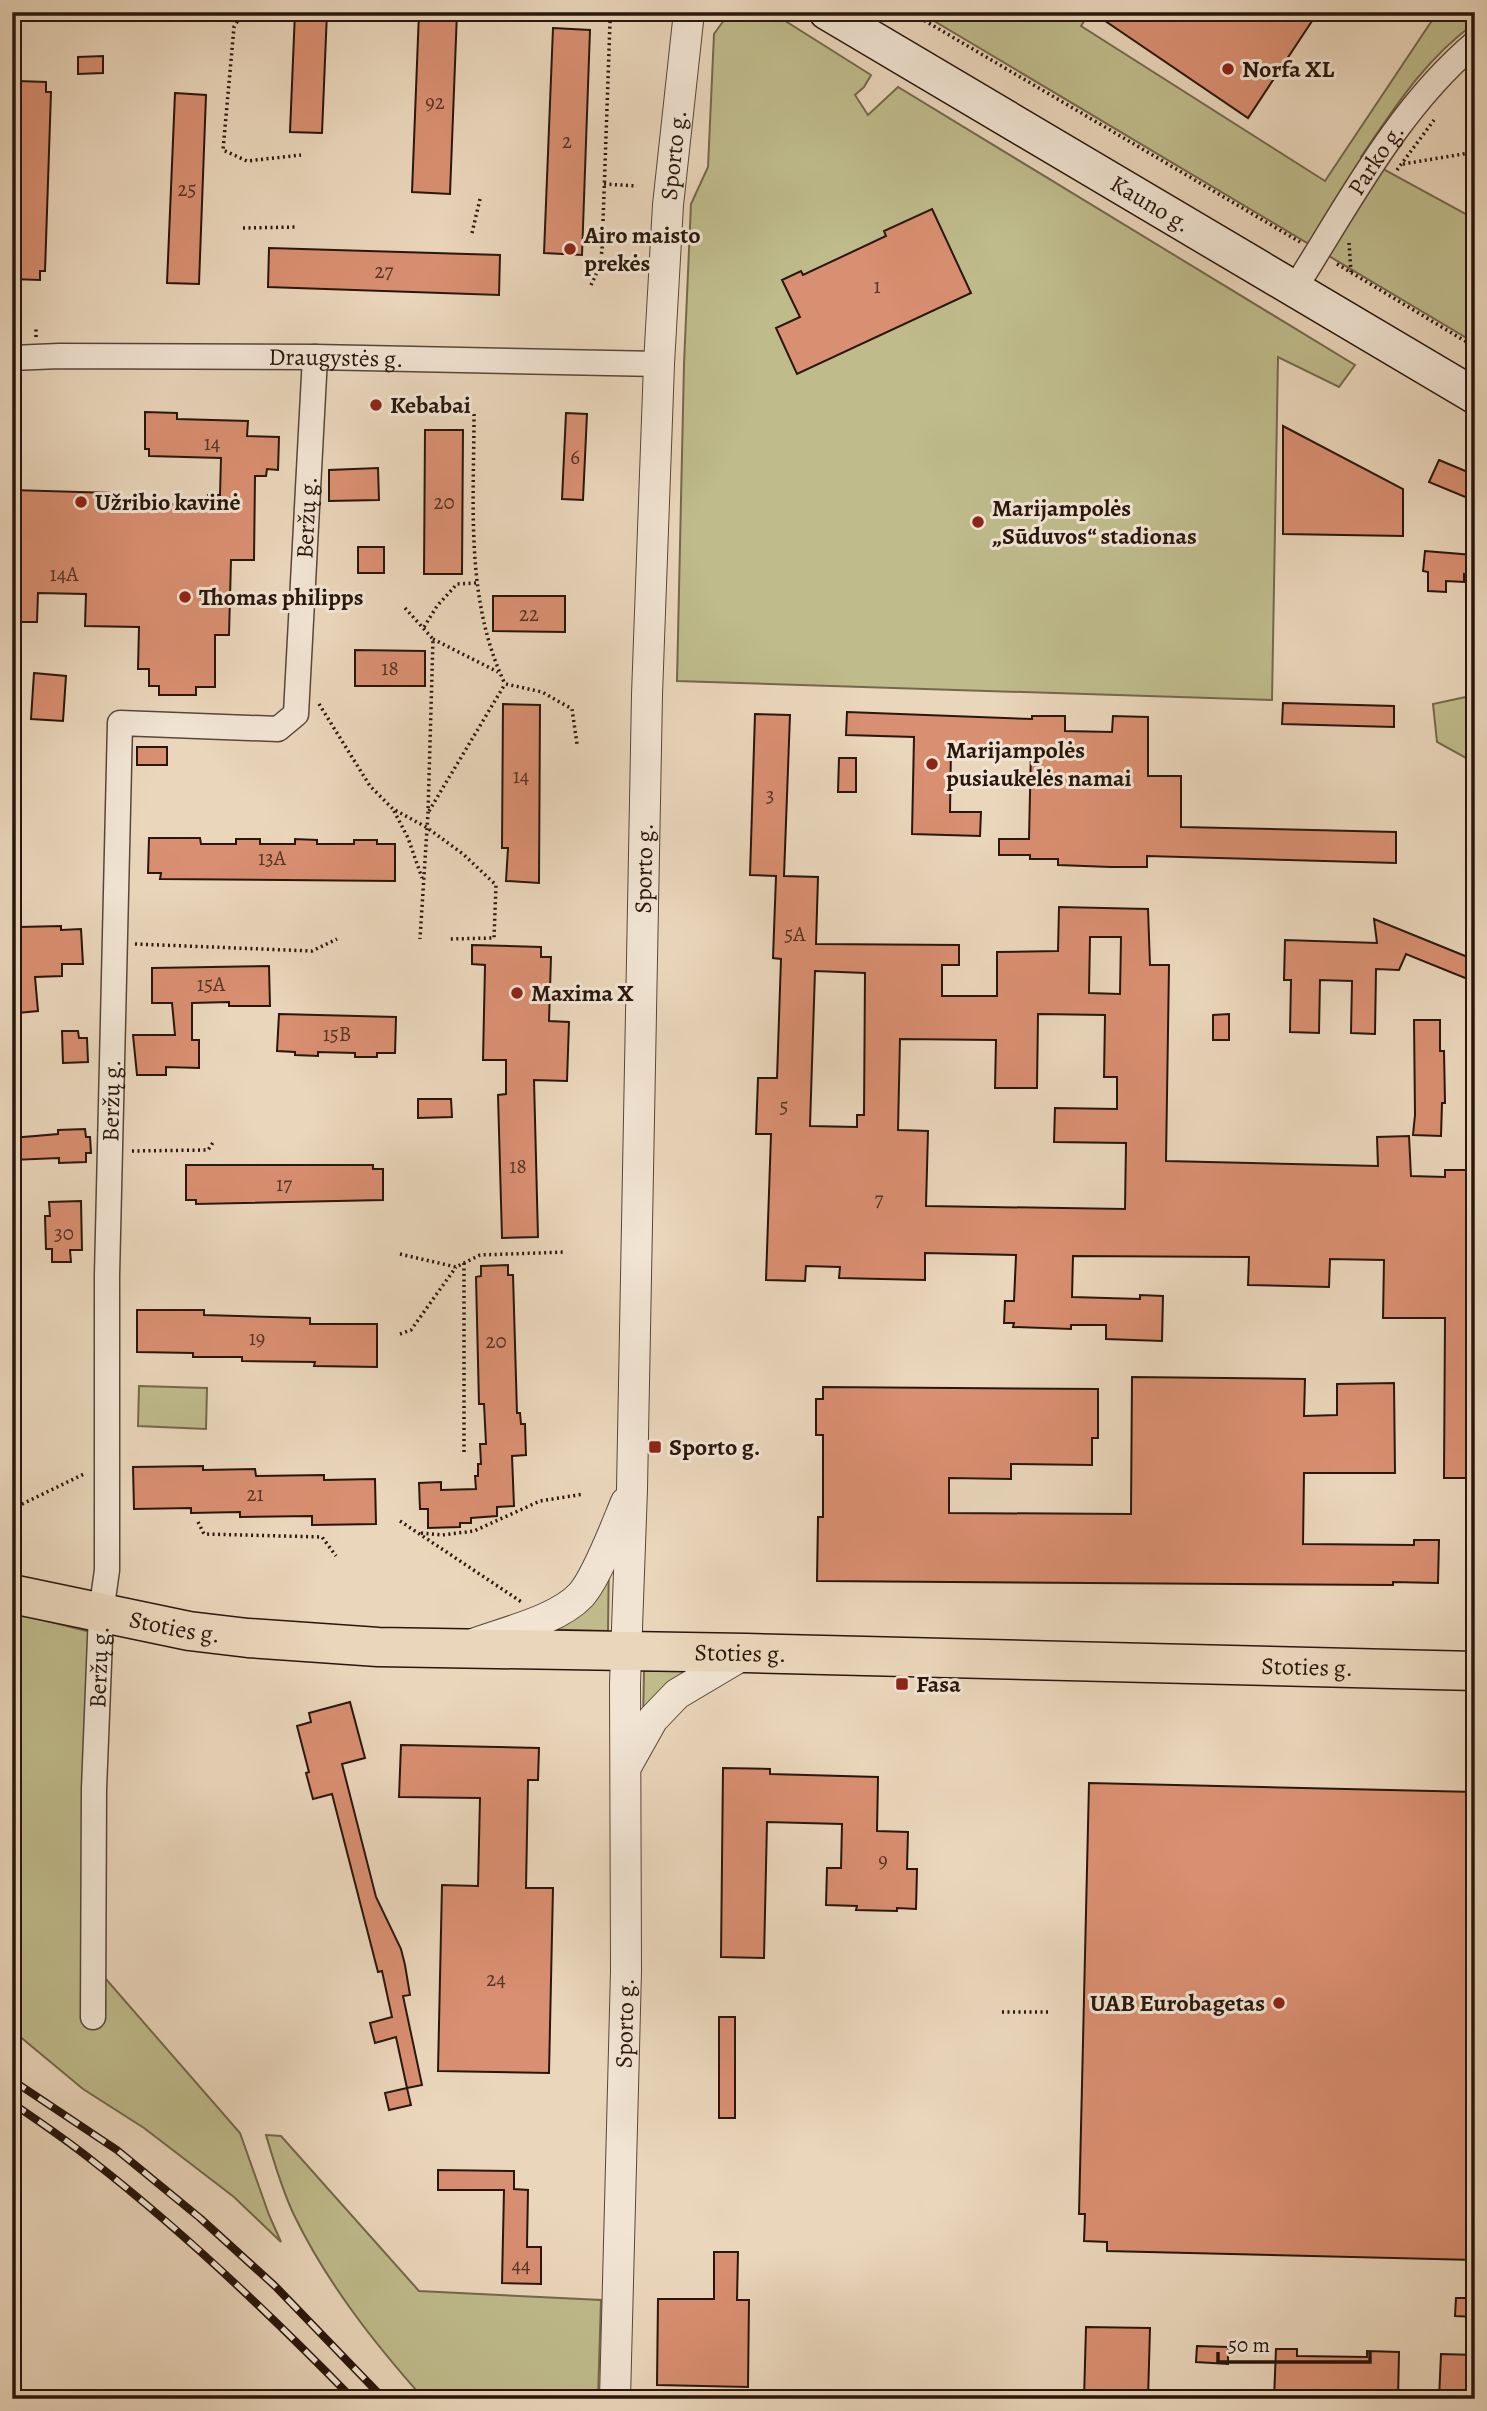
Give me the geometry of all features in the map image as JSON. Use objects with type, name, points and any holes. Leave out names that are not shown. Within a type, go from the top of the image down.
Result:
[{"type":"main road","name":"Kauno g.","points":[[827,12],[1475,396]]},
{"type":"main road","name":"Stoties g.","points":[[12,1594],[189,1631],[378,1647],[1475,1671]]},
{"type":"street","name":"Sporto g.","points":[[615,2399],[626,1970],[626,1652],[632,1489],[647,708],[659,364],[668,205],[689,12]]},
{"type":"street","name":"Parko g.","points":[[1295,288],[1378,154],[1417,103],[1455,60],[1475,43]]},
{"type":"street","name":"Draugystės g.","points":[[12,358],[316,357],[659,364]]},
{"type":"street","name":"Beržų g.","points":[[93,2017],[94,1789],[101,1613],[107,1570],[108,1151],[120,723],[278,729],[296,714],[316,357]]},
{"type":"street","points":[[460,1648],[557,1613],[581,1595],[593,1577],[632,1489]]},
{"type":"street","points":[[625,1771],[653,1719],[677,1694],[746,1653]]},
{"type":"path","points":[[243,12],[234,27],[223,150],[247,161],[300,155]]},
{"type":"path","points":[[591,285],[598,270],[601,251],[610,22],[604,12]]},
{"type":"path","points":[[610,22],[618,12]]},
{"type":"path","points":[[910,12],[1475,347]]},
{"type":"path","points":[[1465,84],[1475,74]]},
{"type":"path","points":[[1395,174],[1440,113]]},
{"type":"path","points":[[1378,154],[1402,164],[1475,152]]},
{"type":"path","points":[[604,184],[637,186]]},
{"type":"path","points":[[472,233],[480,199]]},
{"type":"path","points":[[243,228],[297,227]]},
{"type":"path","points":[[1349,239],[1351,272]]},
{"type":"path","points":[[474,414],[476,583],[486,633],[505,684]]},
{"type":"path","points":[[424,627],[437,606],[457,584],[476,583]]},
{"type":"path","points":[[405,608],[433,639],[500,673]]},
{"type":"path","points":[[420,939],[428,813],[433,639]]},
{"type":"path","points":[[299,668],[370,786],[393,809],[426,827],[463,854],[496,885],[494,938],[449,939]]},
{"type":"path","points":[[428,813],[505,684]]},
{"type":"path","points":[[505,684],[542,692],[572,709],[578,744]]},
{"type":"path","points":[[393,809],[412,846],[422,880]]},
{"type":"path","points":[[114,932],[312,951],[337,939]]},
{"type":"path","points":[[108,1151],[208,1150],[214,1142]]},
{"type":"path","points":[[400,1334],[411,1330],[456,1267],[480,1255],[566,1252]]},
{"type":"path","points":[[400,1254],[456,1267]]},
{"type":"path","points":[[464,1263],[464,1454]]},
{"type":"path","points":[[12,1509],[108,1462]]},
{"type":"path","points":[[419,1533],[442,1535],[474,1531],[540,1501],[584,1494]]},
{"type":"path","points":[[400,1521],[545,1617]]},
{"type":"path","points":[[198,1522],[204,1534],[322,1537],[336,1556]]},
{"type":"path","points":[[1002,2012],[1051,2012]]},
{"type":"shaded area","name":"Marijampolės „Sūduvos“ stadionas","points":[[734,12],[771,12],[871,75],[855,95],[868,115],[898,87],[1355,365],[1339,387],[1278,357],[1272,700],[677,681],[684,364],[691,204],[708,167],[714,34],[727,16]]},
{"type":"shaded area","points":[[919,12],[1090,12],[1081,26],[1325,181],[1437,13],[1475,12],[1475,23],[1426,68],[1361,157],[1475,219],[1475,343]]},
{"type":"shaded area","points":[[1475,695],[1475,763],[1437,742],[1433,704]]},
{"type":"shaded area","points":[[139,1386],[207,1388],[206,1429],[138,1426]]},
{"type":"shaded area","points":[[609,1554],[608,1631],[530,1629]]},
{"type":"shaded area","points":[[12,1612],[106,1636],[98,1970],[240,2133],[281,2242],[234,2197],[144,2128],[83,2089],[12,2030],[12,1811],[17,1803],[12,1740]]},
{"type":"shaded area","points":[[644,1671],[698,1671],[643,1721]]},
{"type":"shaded area","points":[[266,2135],[281,2136],[419,2291],[601,2300],[598,2399],[424,2399],[370,2334],[321,2265],[290,2205]]},
{"type":"building","points":[[295,12],[327,12],[322,133],[290,132]]},
{"type":"building","points":[[419,12],[457,12],[450,194],[412,192]]},
{"type":"building","name":"Norfa XL","points":[[1092,12],[1318,12],[1248,118]]},
{"type":"building","points":[[553,28],[590,30],[582,255],[544,253]]},
{"type":"building","points":[[103,56],[103,73],[78,74],[78,57]]},
{"type":"building","points":[[18,81],[46,82],[46,92],[51,92],[45,271],[40,271],[40,280],[12,279],[12,90],[17,90]]},
{"type":"building","points":[[175,93],[206,95],[199,284],[167,283]]},
{"type":"building","points":[[932,209],[971,293],[797,374],[776,328],[800,317],[782,280],[801,271],[803,275],[886,236],[884,231]]},
{"type":"building","points":[[269,248],[500,255],[499,295],[268,287]]},
{"type":"building","points":[[145,412],[177,413],[177,419],[248,421],[247,436],[279,437],[278,470],[267,469],[266,476],[255,476],[254,560],[231,560],[229,635],[215,635],[215,687],[196,687],[196,695],[159,695],[159,686],[149,686],[149,669],[138,669],[139,627],[85,626],[86,594],[38,593],[37,622],[15,622],[17,555],[12,555],[12,490],[113,493],[113,503],[208,505],[208,495],[220,495],[221,458],[149,456],[149,449],[145,449]]},
{"type":"building","points":[[566,413],[587,414],[583,500],[562,499]]},
{"type":"building","points":[[1283,426],[1403,489],[1403,536],[1283,534]]},
{"type":"building","points":[[425,430],[463,430],[462,574],[424,574]]},
{"type":"building","points":[[1439,460],[1475,475],[1475,501],[1429,482]]},
{"type":"building","points":[[378,468],[379,500],[329,501],[329,470]]},
{"type":"building","points":[[358,547],[384,547],[384,573],[358,573]]},
{"type":"building","points":[[1425,551],[1473,555],[1471,575],[1464,574],[1464,582],[1446,581],[1446,592],[1428,591],[1428,572],[1423,571]]},
{"type":"building","points":[[493,596],[565,596],[565,632],[493,631]]},
{"type":"building","points":[[355,650],[425,651],[425,686],[355,686]]},
{"type":"building","points":[[34,673],[66,676],[63,721],[31,719]]},
{"type":"building","points":[[1283,703],[1394,706],[1394,727],[1282,724]]},
{"type":"building","points":[[503,704],[540,705],[539,883],[506,881],[508,848],[502,848]]},
{"type":"building","points":[[847,712],[1032,719],[1032,716],[1065,716],[1065,731],[1112,732],[1113,716],[1148,717],[1148,776],[1181,776],[1181,827],[1396,832],[1396,863],[1147,856],[1147,867],[1111,867],[1058,865],[1058,859],[999,855],[999,839],[1029,839],[1031,749],[951,747],[950,812],[981,812],[980,836],[912,834],[914,737],[846,735]]},
{"type":"building","points":[[755,714],[790,715],[784,876],[818,877],[816,944],[959,945],[959,965],[942,965],[942,996],[997,996],[997,952],[1058,951],[1059,907],[1148,909],[1150,965],[1169,965],[1166,1161],[1378,1166],[1377,1137],[1409,1136],[1411,1176],[1445,1177],[1445,1170],[1475,1170],[1475,1478],[1444,1478],[1445,1318],[1383,1318],[1384,1260],[1330,1259],[1329,1287],[1248,1285],[1249,1257],[1073,1256],[1072,1297],[1140,1299],[1140,1295],[1163,1296],[1162,1341],[1106,1339],[1106,1325],[1071,1325],[1071,1329],[1013,1327],[1014,1323],[1004,1323],[1005,1301],[1014,1301],[1016,1255],[925,1253],[925,1280],[839,1278],[840,1267],[806,1266],[805,1281],[766,1280],[771,1134],[756,1134],[758,1078],[777,1078],[781,959],[773,958],[776,876],[750,875]],"holes":[[[1090,937],[1121,937],[1120,994],[1089,993]],[[815,971],[865,973],[864,1115],[857,1115],[857,1127],[810,1126]],[[1038,1014],[1105,1015],[1104,1077],[1117,1077],[1117,1109],[1055,1108],[1054,1142],[1126,1143],[1125,1209],[926,1206],[928,1131],[898,1130],[900,1039],[996,1040],[995,1088],[1037,1088]]]},
{"type":"building","points":[[137,747],[167,747],[167,765],[137,765]]},
{"type":"building","points":[[839,758],[856,758],[856,792],[838,792]]},
{"type":"building","points":[[149,838],[200,838],[201,844],[236,844],[236,839],[260,839],[260,844],[295,844],[295,839],[317,840],[317,844],[354,844],[354,840],[377,840],[377,844],[395,844],[395,881],[160,879],[161,873],[148,873]]},
{"type":"building","points":[[1374,919],[1475,960],[1475,982],[1406,954],[1399,970],[1376,969],[1375,1034],[1351,1033],[1352,981],[1320,980],[1319,1033],[1290,1032],[1291,980],[1284,980],[1285,940],[1377,943]]},
{"type":"building","points":[[61,926],[61,930],[81,929],[83,964],[62,964],[62,976],[35,977],[38,1011],[18,1013],[15,977],[12,977],[12,936],[19,936],[19,927]]},
{"type":"building","name":"Maxima X","points":[[472,945],[541,947],[541,957],[551,957],[549,1021],[569,1022],[567,1081],[534,1080],[538,1237],[502,1238],[498,1095],[506,1094],[506,1060],[483,1060],[485,965],[472,964]]},
{"type":"building","points":[[269,966],[270,1006],[229,1006],[229,1002],[192,1003],[192,1040],[199,1040],[199,1068],[166,1067],[166,1075],[137,1075],[133,1035],[175,1035],[172,1003],[152,1003],[152,968]]},
{"type":"building","points":[[279,1014],[396,1017],[395,1053],[377,1053],[377,1057],[355,1057],[355,1053],[318,1052],[318,1056],[277,1051]]},
{"type":"building","points":[[1229,1014],[1229,1040],[1213,1040],[1213,1015]]},
{"type":"building","points":[[1414,1020],[1440,1020],[1440,1051],[1444,1051],[1445,1103],[1442,1103],[1441,1136],[1413,1135]]},
{"type":"building","points":[[62,1031],[78,1031],[79,1038],[87,1038],[88,1062],[63,1063]]},
{"type":"building","points":[[418,1099],[451,1099],[452,1117],[418,1118]]},
{"type":"building","points":[[85,1129],[86,1137],[90,1137],[91,1153],[86,1153],[86,1162],[59,1163],[59,1158],[12,1160],[12,1138],[58,1134],[58,1130]]},
{"type":"building","points":[[186,1165],[373,1165],[373,1169],[383,1169],[383,1200],[196,1204],[196,1200],[186,1200]]},
{"type":"building","points":[[81,1201],[82,1250],[70,1250],[71,1262],[52,1262],[52,1249],[46,1249],[45,1216],[50,1216],[49,1202]]},
{"type":"building","points":[[508,1265],[508,1275],[513,1275],[517,1413],[520,1413],[521,1424],[525,1424],[526,1455],[512,1456],[514,1506],[497,1507],[497,1516],[471,1518],[471,1523],[460,1523],[460,1527],[428,1528],[428,1509],[420,1509],[419,1483],[441,1482],[441,1490],[476,1489],[475,1476],[478,1476],[478,1464],[481,1464],[480,1444],[486,1444],[484,1404],[479,1404],[476,1277],[481,1276],[481,1266]]},
{"type":"building","points":[[137,1310],[204,1310],[204,1315],[310,1318],[310,1324],[377,1324],[377,1367],[314,1366],[315,1362],[242,1361],[242,1357],[193,1357],[193,1353],[137,1352]]},
{"type":"building","points":[[1132,1377],[1305,1379],[1304,1416],[1337,1415],[1337,1384],[1394,1383],[1395,1473],[1304,1473],[1303,1544],[1414,1545],[1414,1540],[1439,1540],[1438,1583],[1393,1582],[1393,1585],[817,1581],[818,1517],[823,1517],[823,1435],[816,1435],[816,1399],[823,1399],[823,1387],[1098,1389],[1098,1438],[1092,1438],[1092,1465],[1011,1464],[1011,1479],[949,1478],[949,1513],[1131,1514]]},
{"type":"building","points":[[203,1466],[203,1470],[255,1469],[256,1476],[324,1475],[324,1480],[375,1479],[376,1524],[312,1525],[312,1516],[240,1517],[240,1512],[191,1513],[191,1508],[134,1509],[133,1467]]},
{"type":"building","points":[[350,1702],[365,1758],[342,1764],[376,1897],[401,1949],[405,1965],[410,1995],[403,1996],[422,2085],[407,2088],[396,2037],[375,2043],[370,2023],[392,2017],[382,1971],[378,1972],[332,1794],[313,1799],[297,1726],[311,1722],[309,1713]]},
{"type":"building","points":[[401,1745],[539,1748],[538,1780],[528,1780],[526,1888],[553,1888],[549,2073],[438,2071],[442,1885],[478,1886],[480,1798],[399,1797]]},
{"type":"building","points":[[723,1768],[770,1769],[770,1774],[878,1777],[877,1831],[908,1832],[907,1869],[917,1869],[916,1909],[856,1910],[857,1906],[826,1905],[827,1868],[841,1868],[842,1824],[767,1822],[764,1958],[721,1957]]},
{"type":"building","name":"UAB Eurobagetas","points":[[1089,1783],[1475,1792],[1475,2260],[1107,2251],[1107,2242],[1084,2241],[1085,2214],[1079,2214]]},
{"type":"building","points":[[719,2017],[735,2017],[735,2118],[719,2118]]},
{"type":"building","points":[[407,2088],[411,2105],[389,2110],[385,2093]]},
{"type":"building","points":[[438,2170],[514,2171],[514,2189],[528,2190],[527,2247],[541,2247],[541,2284],[502,2283],[504,2190],[438,2190]]},
{"type":"building","points":[[714,2252],[738,2252],[737,2300],[749,2300],[748,2387],[657,2385],[658,2299],[714,2299]]},
{"type":"building","points":[[1456,2298],[1475,2298],[1475,2317],[1455,2316]]},
{"type":"building","points":[[1086,2327],[1150,2328],[1148,2399],[1084,2399]]},
{"type":"building","points":[[1197,2346],[1228,2347],[1228,2364],[1196,2362]]},
{"type":"building","points":[[1276,2349],[1297,2349],[1297,2356],[1367,2357],[1367,2351],[1399,2352],[1398,2399],[1297,2395],[1297,2399],[1274,2399]]},
{"type":"building","points":[[1441,2354],[1475,2355],[1475,2399],[1439,2399]]},
{"type":"railway","points":[[12,2080],[117,2150],[200,2218],[275,2286],[384,2399]]},
{"type":"railway","points":[[12,2103],[84,2154],[195,2246],[353,2399]]},
{"type":"place","name":"Norfa XL","points":[[1228,69]]},
{"type":"place","name":"Airo maisto prekės","points":[[570,249]]},
{"type":"place","name":"Kebabai","points":[[376,405]]},
{"type":"place","name":"Užribio kavinė","points":[[81,502]]},
{"type":"place","name":"Marijampolės „Sūduvos“ stadionas","points":[[978,522]]},
{"type":"place","name":"Thomas philipps","points":[[185,597]]},
{"type":"place","name":"Marijampolės pusiaukelės namai","points":[[932,764]]},
{"type":"place","name":"Maxima X","points":[[517,993]]},
{"type":"place","name":"Sporto g.","points":[[655,1447]]},
{"type":"place","name":"Fasa","points":[[902,1684]]},
{"type":"place","name":"UAB Eurobagetas","points":[[1279,2003]]}]
